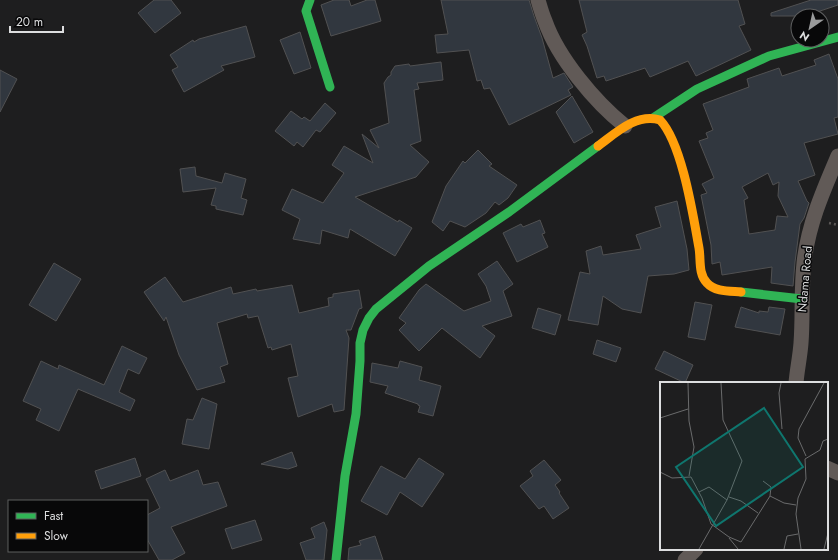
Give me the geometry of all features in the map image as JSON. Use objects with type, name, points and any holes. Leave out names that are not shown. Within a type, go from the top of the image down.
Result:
[{"type":"street","points":[[310,0],[306,11],[330,87]]},
{"type":"street","points":[[538,0],[545,22],[560,51],[575,74],[616,119],[625,126]]},
{"type":"street","points":[[653,118],[697,89],[769,56],[838,37]]},
{"type":"street","points":[[336,560],[345,476],[356,414],[360,343],[363,330],[369,318],[376,309],[429,266],[509,212],[625,126],[641,119],[653,118],[661,121],[669,130],[679,159],[699,247],[703,277],[708,284],[716,289],[802,299]]},
{"type":"street","name":"Ndama Road","points":[[796,382],[801,343],[804,263],[813,219],[820,198],[838,156]]},
{"type":"street","points":[[828,468],[838,473]]},
{"type":"street","points":[[685,560],[695,550]]},
{"type":"building","points":[[154,0],[171,0],[181,13],[155,33],[138,13]]},
{"type":"building","points":[[334,0],[349,0],[351,6],[367,0],[375,0],[381,21],[331,36],[321,5]]},
{"type":"building","points":[[441,0],[529,0],[542,38],[553,78],[564,73],[573,87],[568,90],[571,95],[509,125],[490,88],[484,89],[481,80],[477,81],[469,50],[437,53],[435,35],[448,34]]},
{"type":"building","points":[[579,0],[738,0],[745,24],[739,26],[751,50],[696,76],[688,61],[650,77],[645,68],[606,81],[604,76],[597,78],[582,35],[587,32]]},
{"type":"building","points":[[811,0],[838,0],[838,5],[829,8],[790,8],[790,16],[771,16],[771,13]]},
{"type":"building","points":[[246,26],[255,57],[221,66],[224,70],[184,92],[172,70],[178,67],[170,55],[193,40],[194,42],[199,39]]},
{"type":"building","points":[[300,32],[311,68],[294,74],[280,40]]},
{"type":"building","points":[[829,54],[838,79],[838,117],[834,118],[838,134],[804,143],[815,175],[798,181],[809,203],[804,218],[800,224],[793,286],[771,283],[772,267],[722,275],[720,262],[712,264],[711,245],[701,195],[707,193],[702,184],[714,178],[699,141],[708,138],[706,133],[713,130],[703,104],[749,87],[747,79],[779,68],[782,76],[816,65],[814,60]],"holes":[[[768,173],[773,185],[779,182],[778,196],[788,217],[777,216],[775,230],[749,234],[744,200],[748,198],[742,187]]]},
{"type":"building","points":[[441,62],[443,80],[417,83],[419,89],[414,90],[421,141],[410,145],[429,162],[416,177],[355,197],[398,222],[399,220],[412,228],[395,256],[350,229],[348,238],[322,230],[320,244],[293,239],[300,219],[282,210],[292,189],[323,203],[344,173],[332,165],[344,146],[373,163],[362,134],[379,148],[370,130],[389,123],[384,83],[391,75],[391,72],[395,66],[409,64],[410,66]]},
{"type":"building","points":[[0,70],[17,79],[0,112]]},
{"type":"building","points":[[572,96],[593,132],[574,143],[556,112]]},
{"type":"building","points":[[325,103],[336,113],[320,132],[316,130],[303,147],[297,142],[294,146],[275,131],[291,111],[302,119],[304,117],[310,121]]},
{"type":"building","points":[[478,150],[492,164],[489,166],[517,185],[508,198],[499,205],[495,202],[486,213],[465,227],[450,221],[443,231],[432,222],[446,186],[463,161],[465,163]]},
{"type":"building","points":[[195,167],[196,176],[222,183],[225,173],[246,179],[241,198],[247,200],[243,215],[216,209],[216,206],[211,205],[216,188],[183,192],[180,169]]},
{"type":"building","points":[[677,201],[687,249],[689,270],[674,274],[648,276],[641,313],[622,309],[603,296],[598,325],[568,320],[580,272],[590,274],[586,251],[601,246],[603,255],[641,249],[636,235],[661,227],[655,207]]},
{"type":"building","points":[[540,220],[545,233],[542,234],[548,247],[517,262],[503,233],[521,224],[523,227]]},
{"type":"building","points":[[497,261],[513,284],[503,291],[512,316],[482,326],[495,336],[480,358],[442,328],[419,351],[399,330],[406,323],[399,318],[419,290],[426,284],[464,311],[491,301],[486,286],[478,274]]},
{"type":"building","points":[[54,263],[81,279],[56,321],[29,305]]},
{"type":"building","points":[[165,277],[183,302],[231,287],[233,294],[256,289],[257,291],[292,285],[299,313],[329,306],[328,298],[333,297],[333,294],[359,290],[362,308],[359,309],[351,330],[346,330],[349,338],[344,410],[334,412],[332,404],[298,417],[288,378],[298,376],[291,344],[272,350],[271,347],[268,348],[258,316],[248,318],[247,314],[217,323],[228,364],[220,367],[225,382],[197,390],[179,355],[166,317],[164,321],[144,292]]},
{"type":"building","points":[[695,302],[712,305],[705,340],[688,337]]},
{"type":"building","points":[[741,307],[759,313],[759,311],[768,312],[769,307],[785,309],[780,335],[735,327]]},
{"type":"building","points":[[538,308],[561,315],[555,335],[532,328]]},
{"type":"building","points":[[597,340],[621,348],[616,362],[593,354]]},
{"type":"building","points":[[122,346],[147,358],[139,374],[128,369],[119,392],[135,400],[130,411],[78,389],[59,431],[36,420],[41,409],[23,401],[41,361],[58,369],[59,365],[104,385]]},
{"type":"building","points":[[664,351],[693,365],[685,382],[655,369]]},
{"type":"building","points":[[400,361],[422,367],[419,380],[441,386],[433,416],[418,412],[420,406],[418,404],[385,393],[388,386],[370,382],[372,363],[398,368]]},
{"type":"building","points":[[202,398],[217,404],[209,449],[182,444],[187,419],[193,420]]},
{"type":"building","points":[[292,452],[297,466],[288,469],[261,464]]},
{"type":"building","points":[[135,458],[141,476],[101,489],[95,471]]},
{"type":"building","points":[[419,458],[444,474],[422,507],[400,492],[387,515],[361,501],[381,466],[405,479]]},
{"type":"building","points":[[544,460],[561,480],[555,485],[569,508],[553,519],[544,506],[539,509],[520,486],[533,476],[530,471]]},
{"type":"building","points":[[165,470],[170,481],[198,470],[203,485],[218,482],[227,506],[171,527],[185,553],[172,560],[159,560],[148,541],[148,514],[160,508],[146,479]]},
{"type":"building","points":[[255,520],[262,540],[232,549],[225,529]]},
{"type":"building","points":[[324,522],[327,530],[324,560],[306,560],[300,543],[315,538],[311,528]]},
{"type":"building","points":[[375,536],[383,560],[348,560],[349,548],[361,545],[359,541]]},
{"type":"traffic: fast","points":[[310,0],[306,11],[330,87]]},
{"type":"traffic: fast","points":[[653,118],[697,89],[769,56],[838,37]]},
{"type":"traffic: fast","points":[[336,560],[345,476],[356,414],[360,343],[363,330],[369,318],[376,309],[429,266],[509,212],[598,146]]},
{"type":"traffic: fast","points":[[741,292],[802,299]]},
{"type":"traffic: slow","points":[[598,146],[619,130],[635,122],[643,119],[660,120],[668,131],[675,145],[686,180],[699,248],[702,275],[710,286],[718,290],[741,292]]}]
